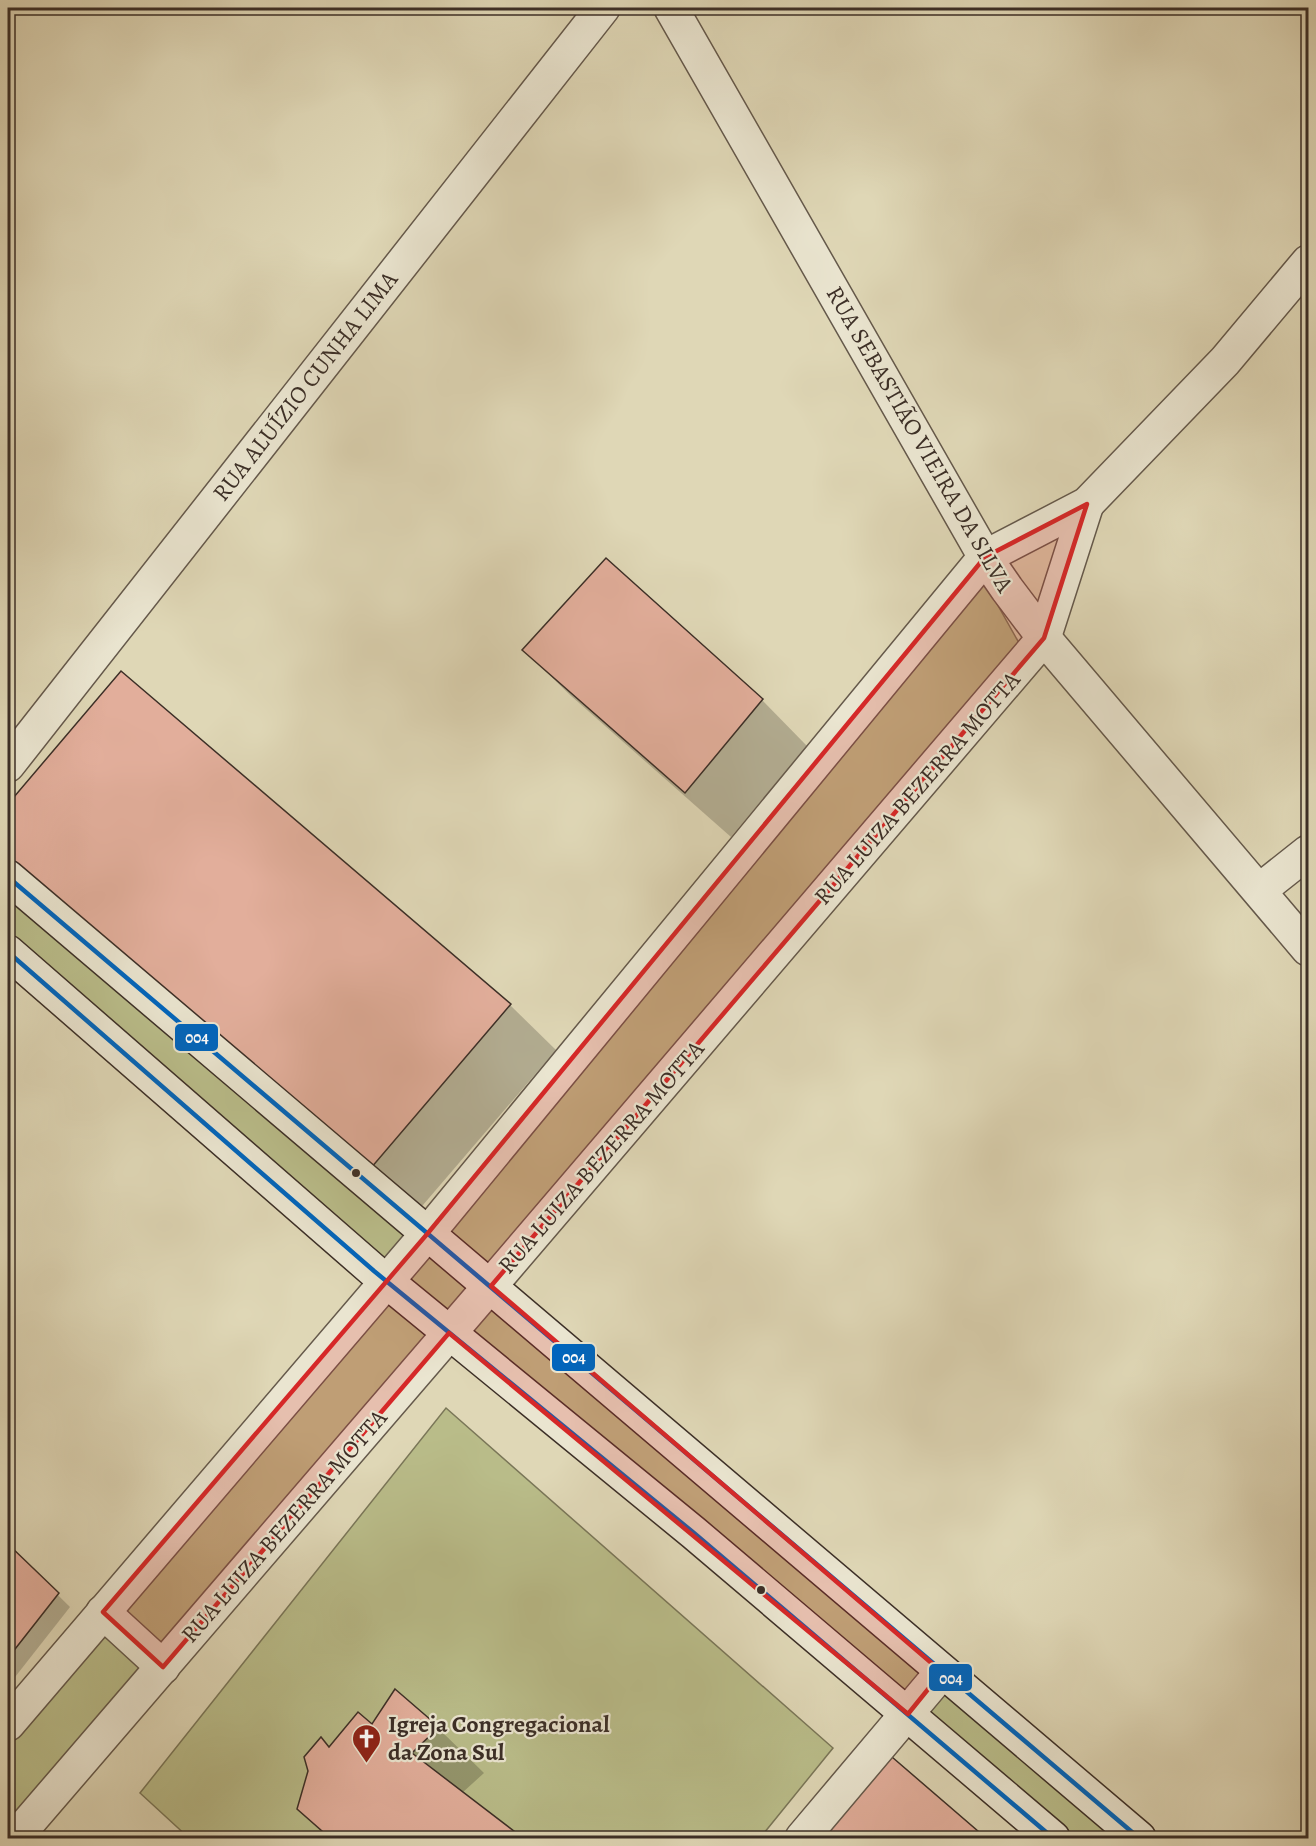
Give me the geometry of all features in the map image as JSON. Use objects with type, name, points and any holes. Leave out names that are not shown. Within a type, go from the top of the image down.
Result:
[{"type":"street","name":"RUA ALUÍZIO CUNHA LIMA","points":[[8,765],[603,8]]},
{"type":"street","name":"RUA SEBASTIÃO VIEIRA DA SILVA","points":[[671,8],[986,557],[1007,589],[1044,638],[1308,949]]},
{"type":"street","points":[[8,1724],[428,1233],[986,557],[1087,504],[1225,361],[1308,262]]},
{"type":"street","points":[[1044,638],[1087,504]]},
{"type":"street","name":"RUA LUIZA BEZERRA MOTTA","points":[[15,1839],[1044,638]]},
{"type":"street","points":[[1260,890],[1308,852]]},
{"type":"street","points":[[8,877],[1139,1839]]},
{"type":"street","points":[[8,952],[386,1281],[694,1533],[1053,1839]]},
{"type":"street","points":[[103,1612],[163,1667]]},
{"type":"street","points":[[802,1839],[942,1671]]},
{"type":"highlighted area","points":[[1087,504],[1044,638],[491,1286],[942,1672],[908,1714],[449,1333],[163,1667],[103,1612],[428,1233],[985,557]]},
{"type":"green space","points":[[982,577],[1019,643],[487,1266],[447,1230]]},
{"type":"green space","points":[[8,886],[417,1234],[384,1273],[8,934]]},
{"type":"green space","points":[[428,1245],[934,1673],[905,1704],[398,1277]]},
{"type":"green space","points":[[386,1300],[426,1336],[8,1831],[8,1741]]},
{"type":"green space","points":[[446,1408],[833,1748],[760,1838],[189,1838],[140,1793]]},
{"type":"green space","points":[[946,1683],[1126,1838],[1060,1838],[918,1715]]},
{"type":"building","points":[[606,558],[763,699],[685,793],[522,650]]},
{"type":"building","points":[[121,671],[511,1004],[365,1175],[8,872],[8,804]]},
{"type":"building","points":[[8,1544],[59,1593],[8,1658]]},
{"type":"building","name":"Igreja Congregacional da Zona Sul","points":[[395,1689],[439,1727],[412,1753],[523,1838],[330,1838],[297,1809],[308,1771],[304,1757],[321,1737],[329,1747],[358,1712],[372,1724]]},
{"type":"building","points":[[892,1757],[986,1838],[822,1838]]},
{"type":"transit line","name":"004","points":[[8,877],[1139,1838]]},
{"type":"transit line","name":"004","points":[[8,952],[374,1271],[694,1533],[1053,1838]]},
{"type":"place","name":"Igreja Congregacional da Zona Sul","points":[[367,1764]]}]
